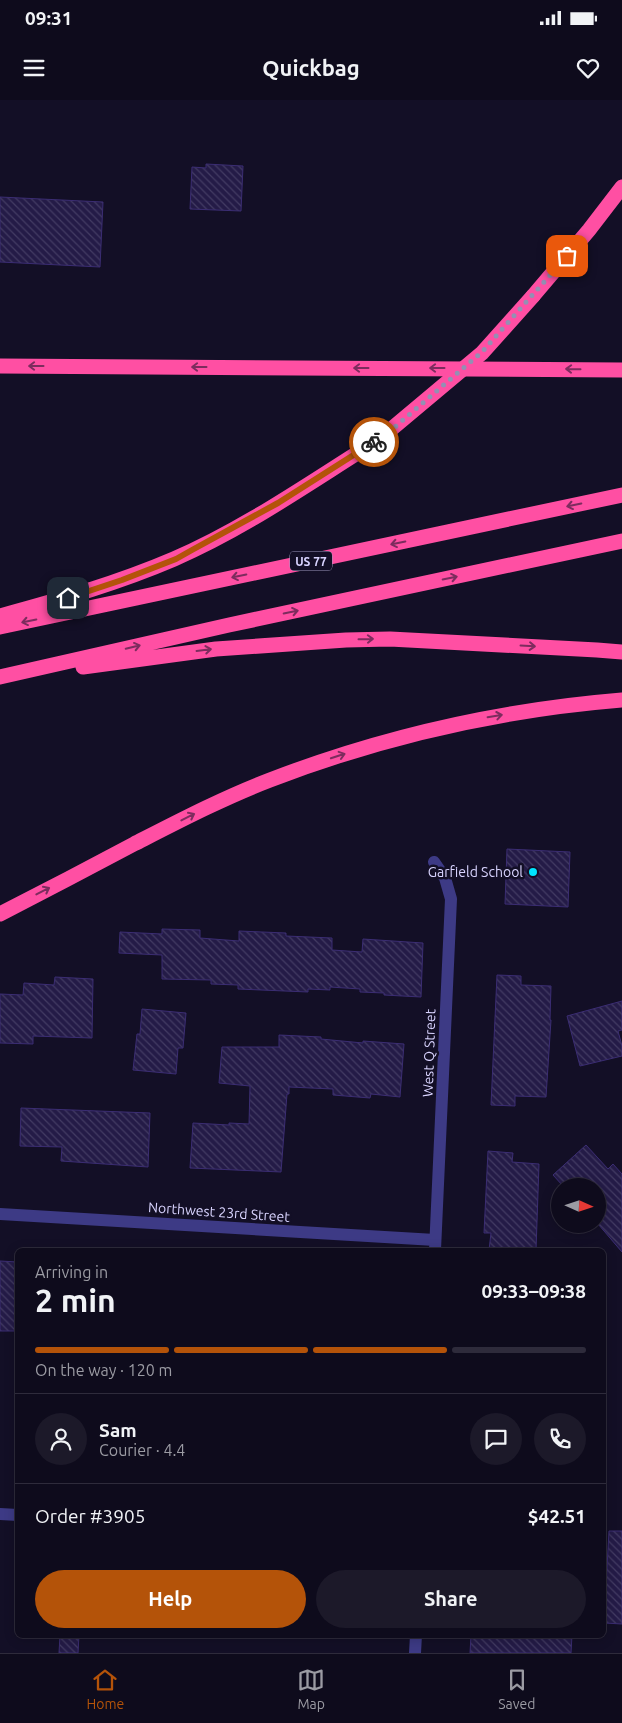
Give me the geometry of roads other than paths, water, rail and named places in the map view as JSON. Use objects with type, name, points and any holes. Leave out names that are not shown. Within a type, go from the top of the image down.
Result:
[{"type":"highway","points":[[0,616],[96,589],[176,559],[278,503],[389,432],[482,352],[589,230],[622,187]]},
{"type":"highway","points":[[0,366],[622,370]]},
{"type":"highway","name":"US 77","points":[[0,627],[622,495]]},
{"type":"highway","points":[[0,679],[229,625],[622,541]]},
{"type":"highway","points":[[0,679],[184,652],[346,640],[390,639],[622,652]]},
{"type":"highway","points":[[0,914],[195,813],[269,780],[339,755],[410,734],[489,716],[622,700]]},
{"type":"street","name":"West Q Street","points":[[434,862],[445,878],[451,899],[435,1245]]},
{"type":"street","name":"Northwest 23rd Street","points":[[0,1214],[435,1245]]},
{"type":"street","points":[[0,1514],[15,1515]]},
{"type":"street","points":[[415,1653],[416,1638]]},
{"type":"place","name":"Garfield School","points":[[533,872]]}]
